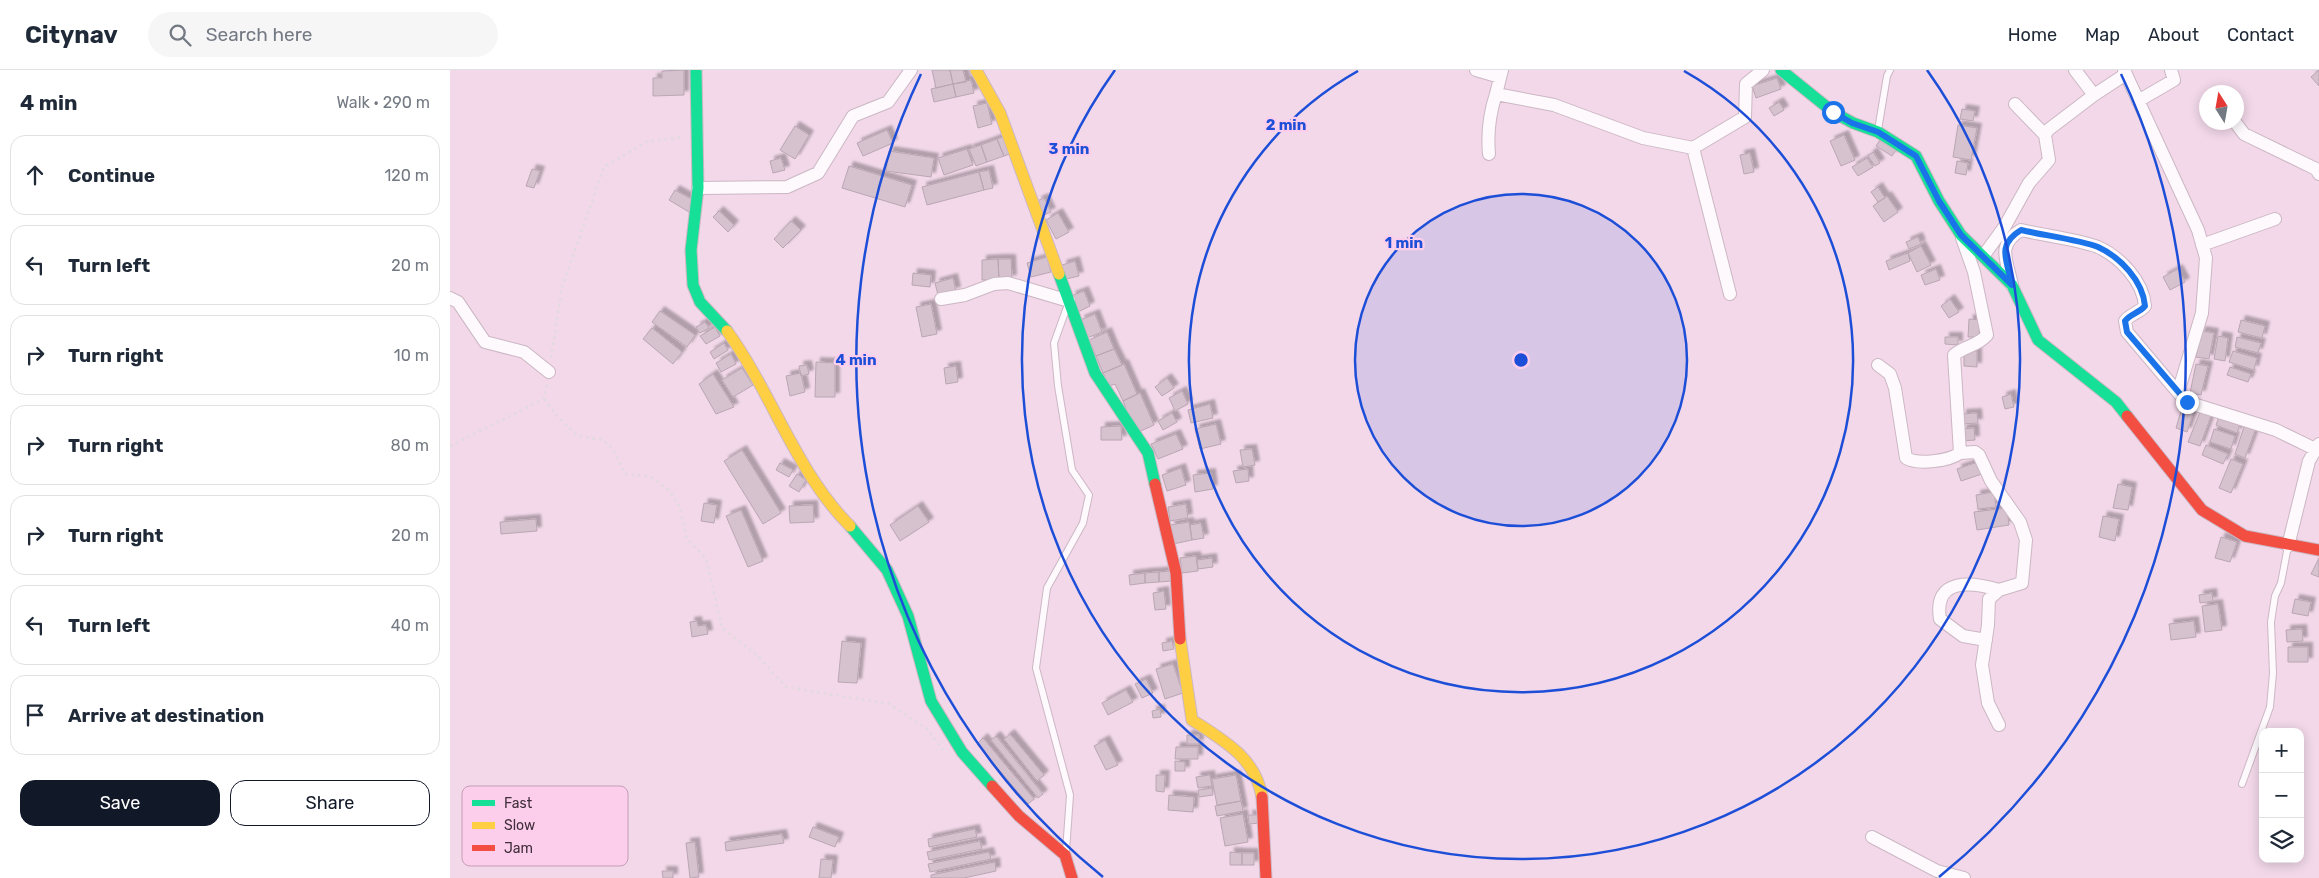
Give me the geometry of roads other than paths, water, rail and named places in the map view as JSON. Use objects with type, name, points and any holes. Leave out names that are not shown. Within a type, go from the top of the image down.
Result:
[{"type":"street","points":[[696,70],[698,188],[691,250],[693,285],[700,302],[728,332],[750,365],[771,407],[830,506],[860,536],[887,570],[908,616],[931,701],[962,752],[1019,816],[1065,854],[1072,878]]},
{"type":"street","points":[[698,188],[787,187],[818,173],[853,116],[888,102],[911,70]]},
{"type":"street","points":[[976,70],[1000,113],[1095,373],[1148,453],[1176,573],[1180,645],[1192,720],[1229,745],[1251,767],[1260,785],[1263,818],[1262,854],[1266,878]]},
{"type":"street","points":[[1476,70],[1501,74],[1490,110],[1489,154]]},
{"type":"street","points":[[1496,94],[1554,105],[1643,138],[1694,148],[1745,118],[1746,84],[1763,70]]},
{"type":"street","points":[[1781,70],[1833,112],[1852,123],[1878,132],[1916,156],[1939,201],[1961,235],[1974,272],[1987,336],[1981,343],[1960,350],[1954,355],[1960,453]]},
{"type":"street","points":[[2075,70],[2094,94]]},
{"type":"street","points":[[2138,101],[2170,85],[2174,80],[2171,70]]},
{"type":"street","points":[[2045,135],[2048,130],[2124,72],[2198,230],[2206,258],[2202,313],[2180,386],[2181,396]]},
{"type":"street","points":[[1984,255],[2004,226],[2029,183],[2049,160],[2045,135],[2015,104]]},
{"type":"street","points":[[2241,130],[2244,134],[2316,169],[2319,174]]},
{"type":"street","points":[[1694,148],[1730,294]]},
{"type":"street","points":[[2202,245],[2275,219]]},
{"type":"street","points":[[2288,546],[2317,447],[2276,430],[2187,402],[2127,332],[2125,321],[2145,306],[2144,297],[2137,283],[2122,263],[2098,247],[2021,230],[2010,237],[2004,248],[2012,285],[2038,340],[2116,402],[2202,510],[2244,536],[2288,546],[2319,550]]},
{"type":"street","points":[[1961,235],[1984,255],[2012,285]]},
{"type":"street","points":[[941,299],[965,295],[994,284],[1008,282],[1069,301]]},
{"type":"street","points":[[450,298],[458,302],[485,342],[524,352],[549,372]]},
{"type":"street","points":[[1878,365],[1890,374],[1895,388],[1906,458],[1912,462],[1943,459],[1955,457],[1960,453],[1975,452],[1979,456],[1991,481],[2014,512],[2026,540],[2022,583],[1999,590],[1988,599],[1986,640],[1982,665],[1988,703],[1999,725]]},
{"type":"street","points":[[1986,640],[1963,636],[1940,619],[1938,610],[1941,596],[1953,586],[1979,584],[1999,590]]},
{"type":"street","points":[[1872,838],[1937,871],[1964,878]]},
{"type":"lane","points":[[1878,132],[1886,76],[1890,70]]},
{"type":"lane","points":[[1065,854],[1070,795],[1036,668],[1047,588],[1083,523],[1088,495],[1072,470],[1057,378],[1054,343],[1069,301]]},
{"type":"lane","points":[[2242,784],[2270,707],[2273,673],[2271,622],[2275,596],[2281,583],[2288,546]]}]
